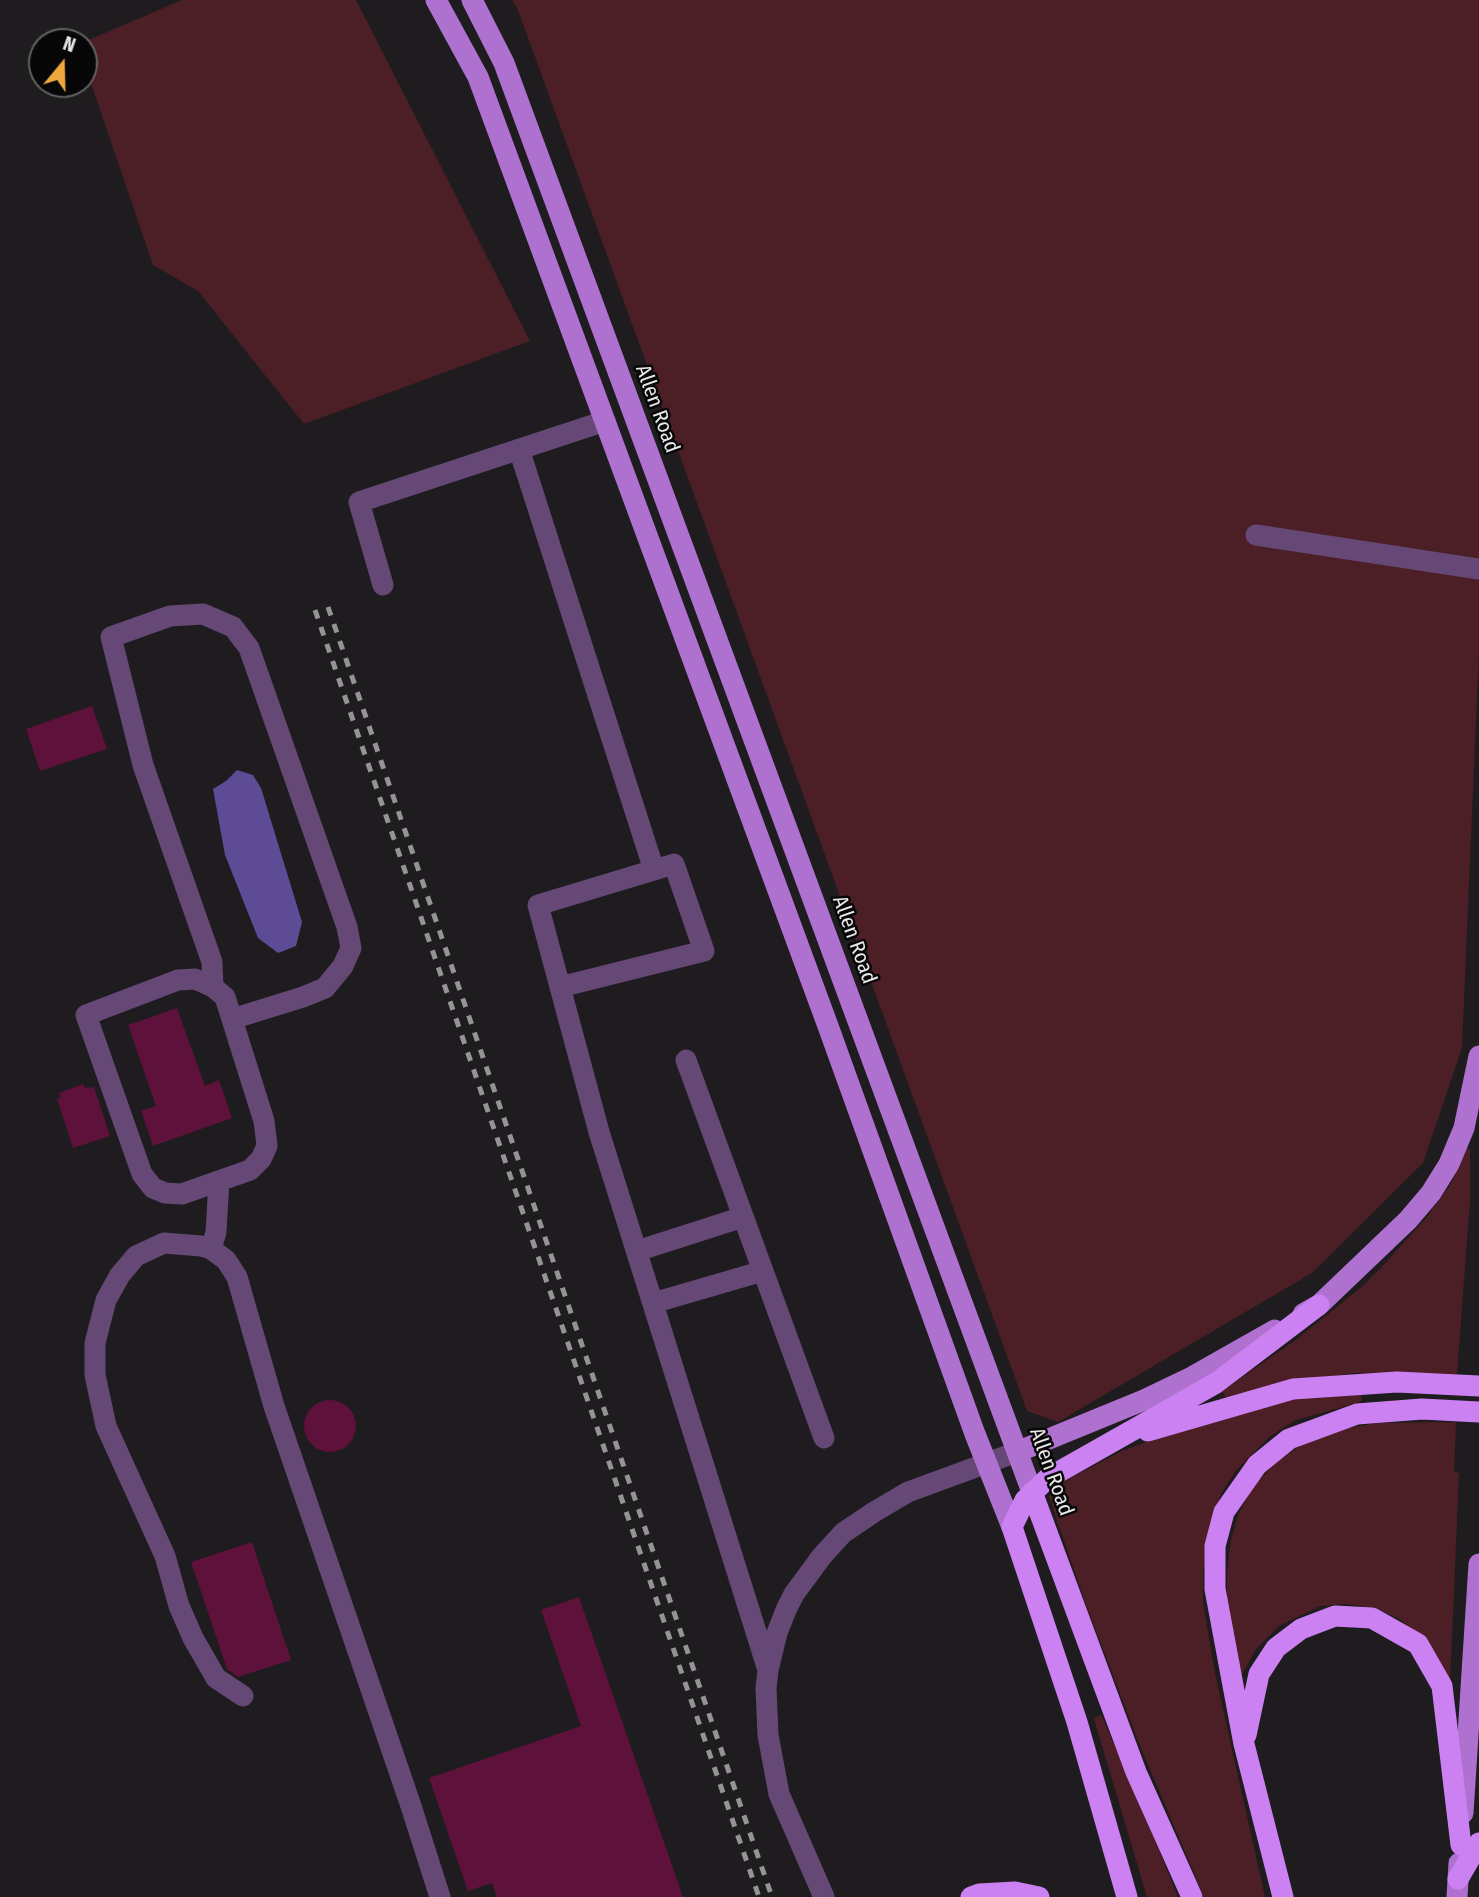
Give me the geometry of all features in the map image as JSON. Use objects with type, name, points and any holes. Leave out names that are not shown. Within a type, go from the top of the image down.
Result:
[{"type":"highway","points":[[1127,1897],[1077,1722],[1012,1527],[1017,1513],[1032,1492],[1055,1474],[1216,1383],[1318,1305]]},
{"type":"highway","points":[[1109,1443],[1293,1389],[1397,1382],[1479,1386]]},
{"type":"highway","points":[[1283,1897],[1244,1744],[1215,1589],[1215,1546],[1224,1512],[1257,1465],[1289,1439],[1357,1414],[1422,1409],[1479,1412]]},
{"type":"highway","name":"Allen Road","points":[[1032,1492],[1136,1772],[1192,1897]]},
{"type":"highway","points":[[1244,1744],[1259,1674],[1276,1648],[1300,1629],[1335,1616],[1372,1618],[1418,1644],[1442,1686],[1470,1844],[1457,1888]]},
{"type":"highway","points":[[971,1897],[998,1892],[1039,1897]]},
{"type":"main road","points":[[436,0],[478,77],[1012,1527]]},
{"type":"main road","name":"Allen Road","points":[[472,0],[509,76],[1032,1492]]},
{"type":"main road","points":[[1017,1452],[1097,1420],[1192,1377],[1318,1305],[1408,1220],[1431,1193],[1449,1164],[1464,1128],[1479,1056]]},
{"type":"main road","points":[[1470,1844],[1479,1564]]},
{"type":"street","points":[[383,585],[359,502],[606,421]]},
{"type":"street","points":[[519,449],[654,870]]},
{"type":"street","points":[[1256,535],[1479,569]]},
{"type":"street","points":[[213,987],[212,962],[143,765],[111,637],[170,616],[202,614],[233,626],[249,648],[347,927],[351,948],[343,966],[325,988],[232,1019]]},
{"type":"street","points":[[560,987],[704,951],[674,864],[538,905],[560,987],[599,1132],[768,1670]]},
{"type":"street","points":[[195,979],[213,987],[225,997],[264,1121],[267,1146],[261,1160],[250,1170],[182,1194],[165,1193],[153,1188],[142,1174],[86,1015],[178,980],[195,979]]},
{"type":"street","points":[[686,1060],[824,1438]]},
{"type":"street","points":[[211,1249],[216,1232],[219,1181]]},
{"type":"street","points":[[637,1251],[743,1217]]},
{"type":"street","points":[[243,1696],[216,1678],[188,1628],[165,1556],[106,1426],[95,1375],[95,1343],[106,1300],[120,1275],[136,1256],[163,1243],[211,1249],[226,1260],[237,1277],[274,1406],[440,1897]]},
{"type":"street","points":[[653,1303],[763,1271]]},
{"type":"street","points":[[824,1897],[779,1794],[766,1720],[768,1670],[786,1610],[803,1580],[822,1556],[844,1533],[874,1512],[912,1504],[966,1482],[987,1464],[1017,1452]]},
{"type":"shaded area","points":[[182,0],[356,0],[530,341],[304,424],[198,291],[153,265],[96,98],[98,36]]},
{"type":"shaded area","points":[[512,0],[1479,0],[1479,650],[1462,1048],[1423,1163],[1312,1273],[1058,1422],[1027,1411],[518,10]]},
{"type":"shaded area","points":[[237,770],[253,775],[261,788],[302,922],[296,946],[278,953],[258,938],[225,855],[213,789]]},
{"type":"shaded area","points":[[1466,1148],[1470,1149],[1470,1201],[1457,1374],[1355,1373],[1314,1378],[1226,1398],[1222,1391],[1297,1339],[1365,1284],[1426,1218],[1448,1188]]},
{"type":"shaded area","points":[[1362,1393],[1361,1402],[1296,1420],[1269,1437],[1235,1472],[1222,1492],[1213,1515],[1206,1542],[1203,1602],[1215,1673],[1265,1897],[1204,1897],[1138,1741],[1085,1602],[1049,1497],[1051,1492],[1070,1478],[1122,1451],[1168,1434],[1281,1398]]},
{"type":"shaded area","points":[[1456,1422],[1454,1472],[1459,1473],[1450,1685],[1428,1641],[1401,1620],[1378,1609],[1348,1604],[1320,1606],[1279,1626],[1256,1649],[1241,1676],[1227,1605],[1227,1572],[1231,1539],[1239,1513],[1253,1487],[1275,1463],[1301,1445],[1341,1429],[1378,1423]]},
{"type":"shaded area","points":[[1101,1714],[1178,1897],[1147,1897],[1094,1719]]},
{"type":"building","points":[[92,706],[107,749],[40,771],[26,729]]},
{"type":"building","points":[[177,1008],[205,1086],[219,1080],[232,1118],[153,1146],[141,1111],[156,1106],[128,1025]]},
{"type":"building","points":[[83,1084],[85,1088],[94,1087],[110,1136],[73,1148],[57,1099],[61,1098],[59,1093]]},
{"type":"building","points":[[330,1400],[349,1407],[356,1426],[349,1445],[330,1452],[311,1445],[304,1426],[311,1407]]},
{"type":"building","points":[[252,1542],[291,1660],[238,1677],[227,1669],[191,1562]]},
{"type":"building","points":[[579,1597],[683,1897],[497,1897],[492,1883],[468,1891],[429,1778],[581,1726],[541,1610]]},
{"type":"railway","points":[[328,607],[772,1897]]},
{"type":"railway","points":[[315,610],[759,1897]]}]
